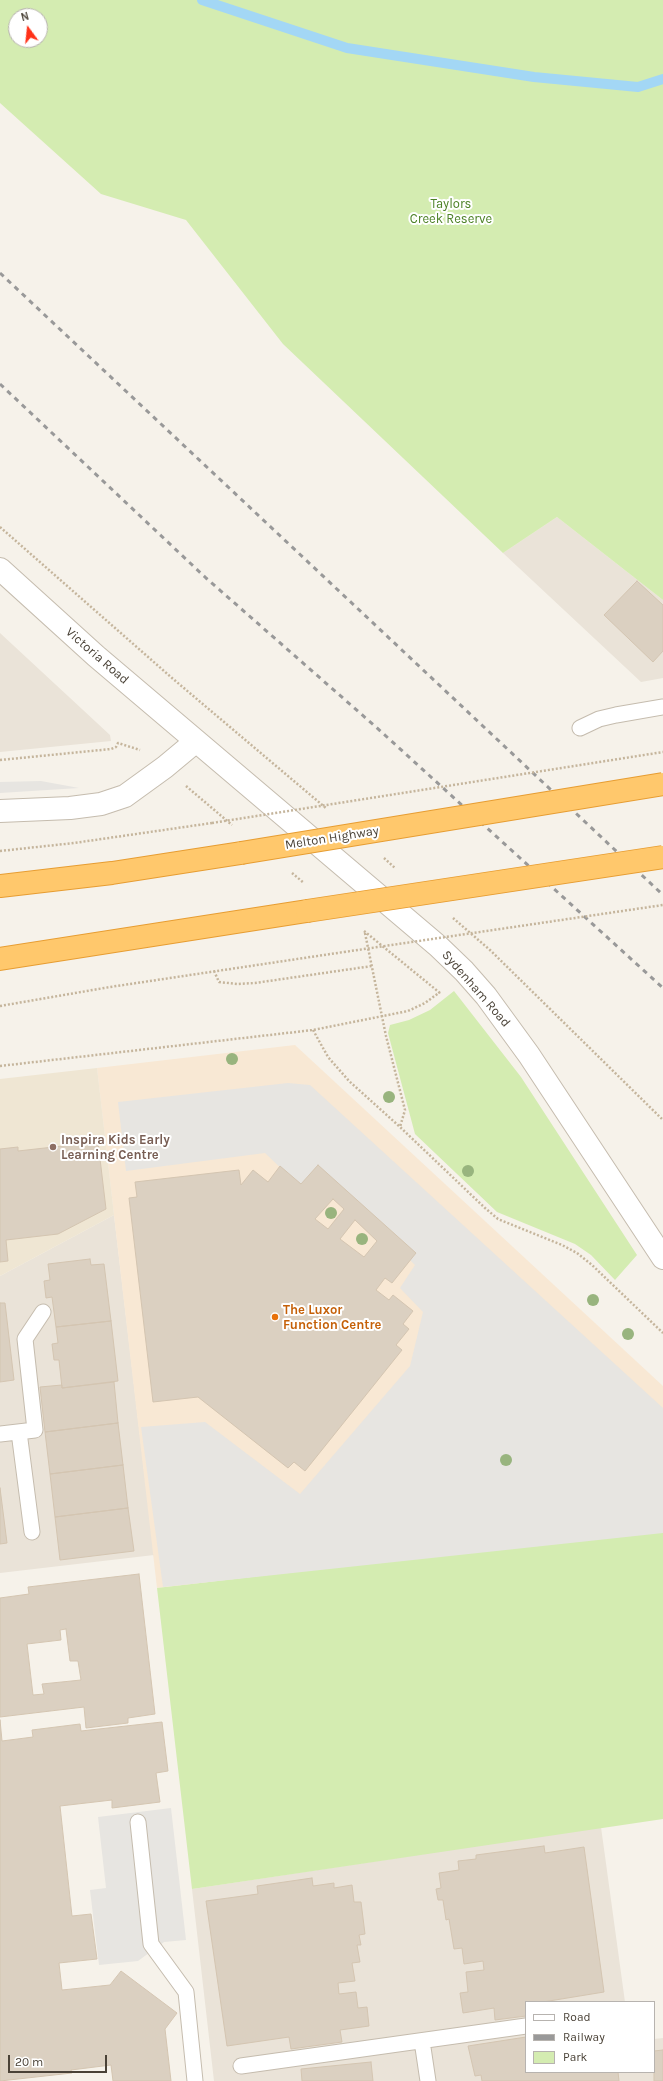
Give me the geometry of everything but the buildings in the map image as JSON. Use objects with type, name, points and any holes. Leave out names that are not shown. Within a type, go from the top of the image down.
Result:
[{"type":"highway","name":"Melton Highway","points":[[0,886],[112,873],[663,784]]},
{"type":"highway","points":[[0,959],[663,857]]},
{"type":"street","name":"Victoria Road","points":[[0,569],[195,742]]},
{"type":"street","points":[[0,811],[70,808],[101,804],[125,796],[165,767],[195,742]]},
{"type":"street","name":"Sydenham Road","points":[[195,742],[438,946],[464,971],[486,996],[529,1055],[663,1258]]},
{"type":"lane","points":[[580,728],[616,715],[663,707]]},
{"type":"lane","points":[[0,1434],[35,1430],[25,1339],[43,1312]]},
{"type":"lane","points":[[19,1432],[32,1532]]},
{"type":"lane","points":[[138,1822],[151,1944],[186,1992],[195,2081]]},
{"type":"lane","points":[[241,2066],[525,2026]]},
{"type":"lane","points":[[422,2041],[428,2081]]},
{"type":"path","points":[[0,760],[111,749],[116,747],[118,743],[147,752],[165,767]]},
{"type":"path","points":[[0,851],[74,843],[212,823],[663,752]]},
{"type":"path","points":[[0,1006],[344,952],[663,905]]},
{"type":"path","points":[[364,932],[405,1110],[400,1127]]},
{"type":"path","points":[[214,972],[219,982],[237,984],[255,983],[372,966]]},
{"type":"path","points":[[0,1066],[313,1030],[408,1011],[425,1003],[444,988]]},
{"type":"path","points":[[313,1030],[328,1057],[338,1070],[498,1219],[562,1245],[577,1253],[592,1265],[663,1334]]},
{"type":"shaded area","points":[[557,517],[663,600],[663,678],[641,682],[503,553]]},
{"type":"shaded area","points":[[0,633],[110,735],[111,741],[0,752]]},
{"type":"shaded area","points":[[41,781],[79,788],[0,793],[0,782]]},
{"type":"shaded area","points":[[295,1045],[663,1386],[663,1529],[157,1588],[97,1068]]},
{"type":"shaded area","name":"Inspira Kids Early Learning Centre","points":[[97,1068],[114,1215],[0,1276],[0,1079]]},
{"type":"shaded area","points":[[288,1083],[310,1085],[663,1408],[663,1533],[163,1587],[141,1427],[205,1422],[300,1494],[410,1366],[423,1312],[400,1288],[415,1265],[324,1175],[307,1193],[265,1153],[126,1171],[118,1102]]},
{"type":"shaded area","points":[[114,1215],[154,1555],[0,1573],[0,1276]]},
{"type":"shaded area","points":[[171,1808],[186,1940],[164,1942],[138,1961],[99,1965],[90,1890],[106,1888],[98,1817]]},
{"type":"shaded area","points":[[601,1827],[625,2001],[525,2001],[525,2073],[655,2073],[655,2039],[663,2038],[663,2081],[214,2081],[192,1889]]},
{"type":"green space","name":"Taylors Creek Reserve","points":[[0,0],[663,0],[663,600],[557,517],[503,553],[283,344],[186,220],[101,194],[0,103]]},
{"type":"green space","points":[[454,991],[521,1077],[637,1255],[615,1280],[591,1255],[575,1244],[497,1212],[415,1134],[388,1033],[390,1025],[409,1020],[430,1010]]},
{"type":"green space","points":[[663,1529],[663,1819],[192,1889],[157,1588]]},
{"type":"waterway","points":[[202,0],[347,48],[534,77],[638,87],[663,79]]},
{"type":"railway","points":[[0,273],[663,895]]},
{"type":"railway","points":[[0,384],[206,578],[376,727],[663,988]]},
{"type":"place","name":"Inspira Kids Early Learning Centre","points":[[53,1147]]},
{"type":"place","name":"The Luxor Function Centre","points":[[275,1317]]}]
